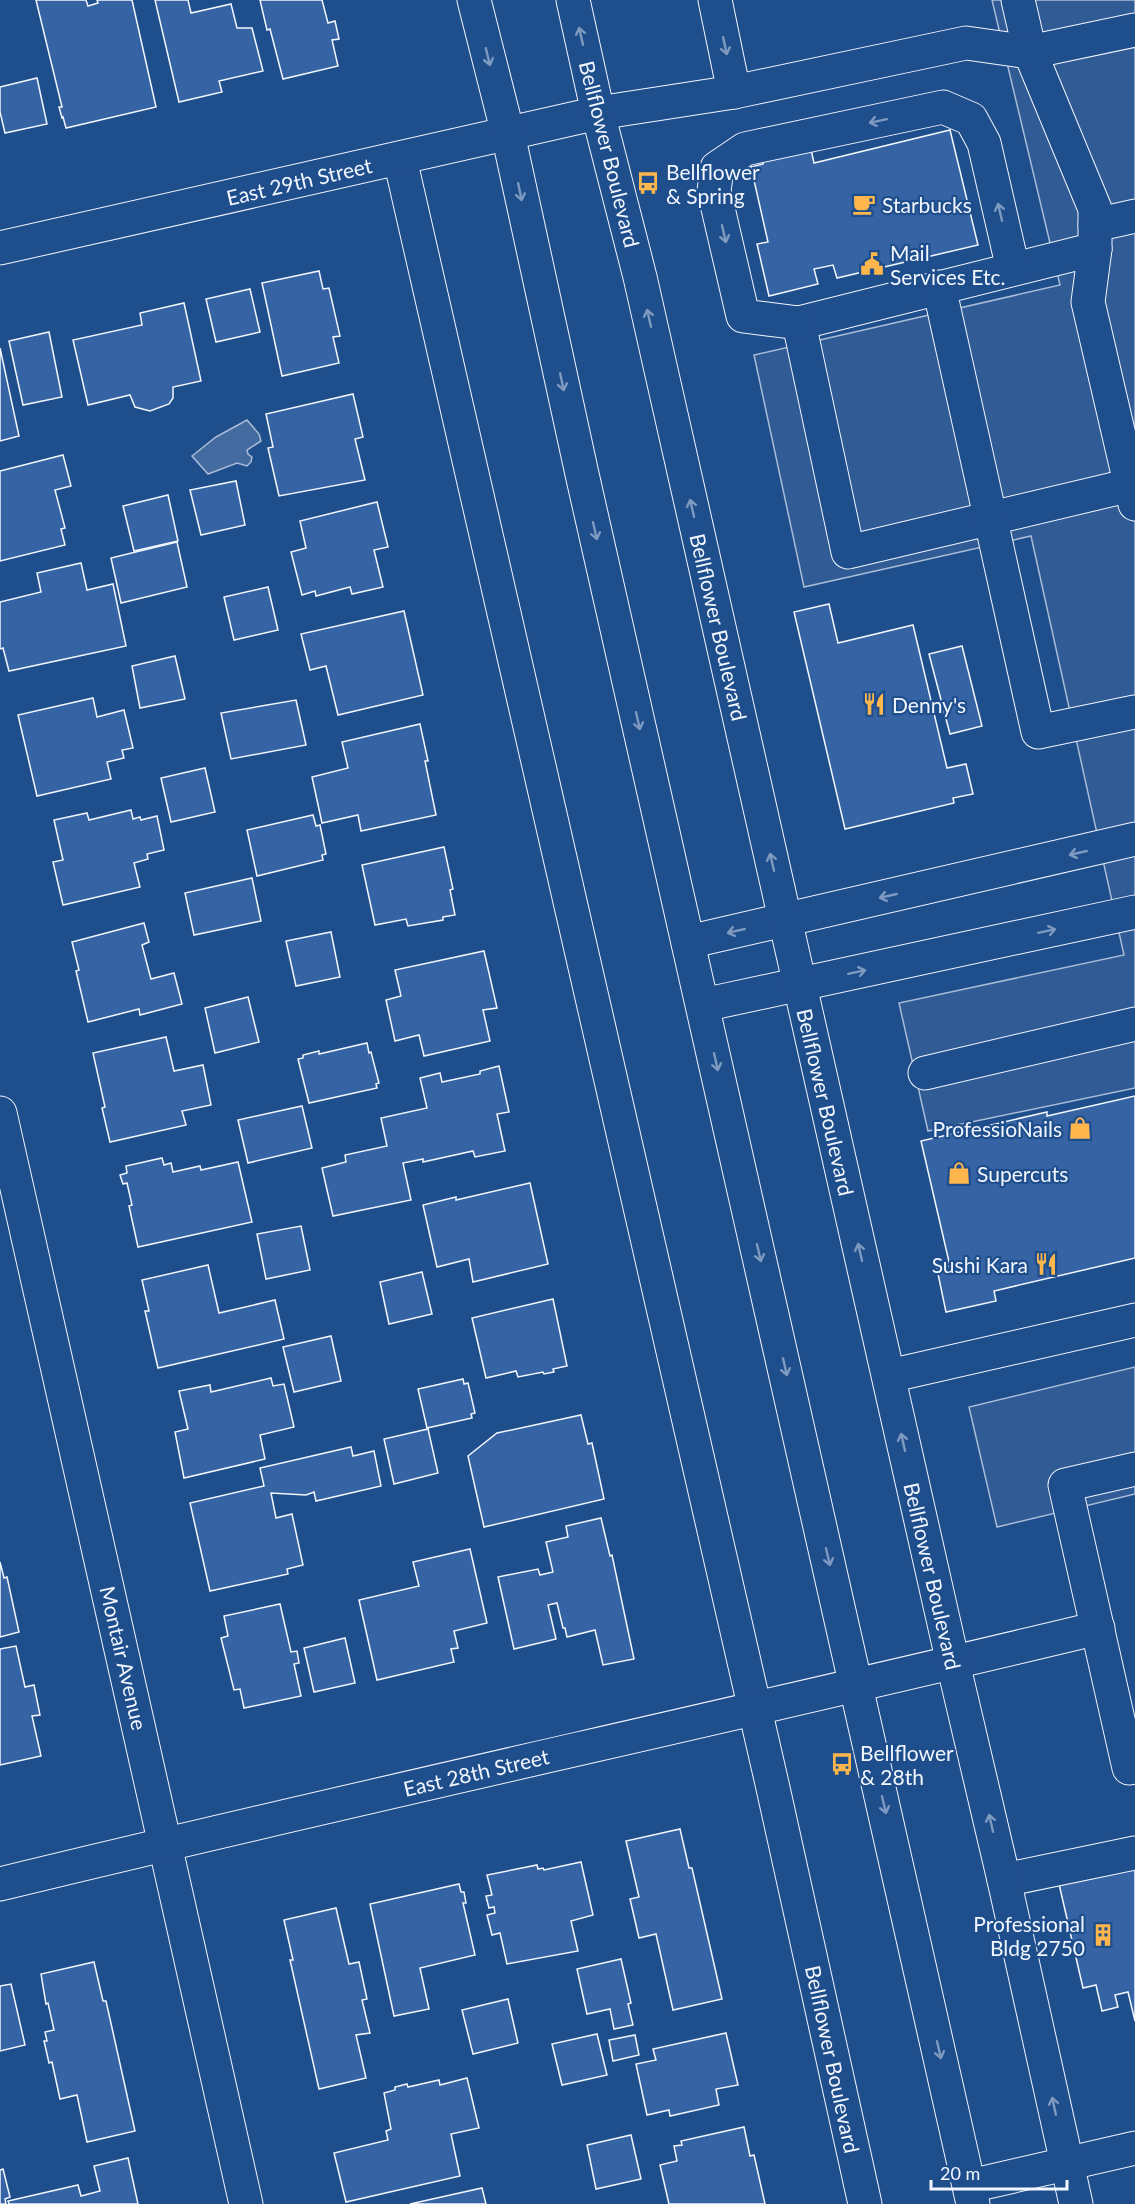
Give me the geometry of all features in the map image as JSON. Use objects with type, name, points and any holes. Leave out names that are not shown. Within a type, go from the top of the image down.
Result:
[{"type":"main road","points":[[474,0],[508,134],[582,474],[972,2195],[1067,2163],[1135,2148]]},
{"type":"main road","name":"Bellflower Boulevard","points":[[573,0],[598,113],[640,277],[1076,2204]]},
{"type":"main road","points":[[715,0],[734,92]]},
{"type":"main road","points":[[799,322],[848,552],[991,518],[1134,491],[1088,302],[1095,237],[1095,209],[1030,52],[1018,0]]},
{"type":"main road","name":"East 29th Street","points":[[0,248],[598,113],[734,92],[966,43],[1030,52],[1135,30]]},
{"type":"main road","points":[[1013,269],[984,143],[971,119],[943,107],[745,149],[717,168],[714,191],[743,316],[799,322],[1013,269],[1095,237],[1135,216]]},
{"type":"main road","name":"Bellflower Boulevard","points":[[400,159],[754,1709],[864,2204]]},
{"type":"main road","points":[[939,287],[1038,732],[1135,712]]},
{"type":"main road","points":[[688,942],[1135,839]]},
{"type":"main road","points":[[703,1005],[1135,912]]},
{"type":"main road","points":[[925,1073],[1135,1024]]},
{"type":"main road","name":"Montair Avenue","points":[[0,1113],[246,2204]]},
{"type":"main road","points":[[889,1376],[1135,1320]]},
{"type":"main road","points":[[1135,1468],[1065,1485],[1129,1768],[1135,1767]]},
{"type":"main road","name":"East 28th Street","points":[[0,1884],[953,1664],[1098,1628]]},
{"type":"main road","points":[[1004,1880],[1135,1853]]},
{"type":"shaded area","points":[[992,0],[1135,0],[1135,1088],[928,1131],[899,1003],[1124,955],[1031,536],[804,587],[754,355],[1060,285]]},
{"type":"shaded area","points":[[247,420],[259,434],[261,441],[247,450],[252,457],[251,462],[247,466],[237,463],[208,474],[192,456],[216,437]]},
{"type":"shaded area","points":[[1135,1367],[1135,1494],[997,1527],[969,1407]]},
{"type":"building","points":[[36,0],[86,0],[88,6],[98,3],[97,0],[132,0],[156,107],[66,128],[59,107],[62,107]]},
{"type":"building","points":[[155,0],[188,0],[191,13],[231,4],[237,28],[252,28],[263,71],[219,81],[222,92],[179,102]]},
{"type":"building","points":[[260,0],[322,0],[328,23],[335,21],[339,39],[332,40],[338,66],[283,79]]},
{"type":"building","points":[[37,78],[47,124],[5,133],[0,112],[0,87]]},
{"type":"building","name":"Starbucks","points":[[950,130],[978,245],[837,278],[833,265],[814,269],[818,284],[769,296],[757,244],[768,242],[751,167],[763,164],[762,156],[810,145],[814,163]]},
{"type":"building","points":[[319,271],[323,289],[329,288],[340,336],[333,337],[339,363],[282,376],[262,283]]},
{"type":"building","points":[[250,289],[260,332],[216,342],[206,299]]},
{"type":"building","points":[[184,303],[201,381],[173,387],[173,398],[169,404],[150,411],[135,407],[130,395],[88,405],[73,340],[142,325],[140,313]]},
{"type":"building","points":[[49,332],[62,397],[23,405],[9,341]]},
{"type":"building","points":[[0,348],[19,436],[0,441]]},
{"type":"building","points":[[353,394],[363,437],[355,439],[365,480],[279,496],[268,448],[273,447],[266,414]]},
{"type":"building","points":[[63,455],[71,486],[55,490],[65,528],[61,529],[65,545],[0,561],[0,471]]},
{"type":"building","points":[[236,481],[245,525],[201,535],[190,490]]},
{"type":"building","points":[[168,495],[178,541],[134,551],[123,506]]},
{"type":"building","points":[[377,502],[388,547],[374,550],[383,587],[352,594],[350,587],[316,596],[315,591],[302,595],[291,552],[306,548],[300,521]]},
{"type":"building","points":[[177,542],[187,587],[121,603],[111,558]]},
{"type":"building","points":[[81,563],[87,590],[113,584],[126,646],[9,671],[3,648],[0,649],[0,602],[41,592],[37,573]]},
{"type":"building","points":[[268,587],[278,630],[234,640],[224,597]]},
{"type":"building","name":"Denny's","points":[[829,604],[838,643],[913,625],[947,768],[966,764],[973,794],[953,798],[954,803],[845,829],[794,612]]},
{"type":"building","points":[[404,611],[423,695],[338,715],[326,666],[310,670],[301,634]]},
{"type":"building","points":[[962,646],[982,726],[950,734],[929,654]]},
{"type":"building","points":[[175,656],[185,699],[140,708],[132,666]]},
{"type":"building","points":[[93,698],[97,717],[124,710],[133,748],[122,750],[124,758],[107,762],[111,779],[37,796],[18,715]]},
{"type":"building","points":[[296,700],[306,745],[231,759],[221,713]]},
{"type":"building","points":[[420,724],[436,815],[361,831],[358,815],[322,823],[312,777],[348,768],[342,742]]},
{"type":"building","points":[[205,768],[215,812],[171,822],[161,778]]},
{"type":"building","points":[[131,810],[133,819],[140,817],[141,820],[157,816],[164,850],[147,854],[148,859],[134,863],[140,887],[63,905],[53,862],[63,860],[54,820],[87,813],[89,820]]},
{"type":"building","points":[[313,815],[316,826],[320,825],[326,854],[322,855],[323,860],[257,876],[247,830]]},
{"type":"building","points":[[444,847],[453,889],[450,890],[455,915],[443,917],[443,920],[408,926],[406,919],[375,925],[362,865]]},
{"type":"building","points":[[252,878],[261,921],[194,935],[185,893]]},
{"type":"building","points":[[144,923],[149,942],[142,945],[151,979],[174,973],[182,1004],[140,1015],[139,1009],[88,1022],[72,942]]},
{"type":"building","points":[[331,932],[340,977],[296,986],[286,941]]},
{"type":"building","points":[[484,951],[497,1008],[483,1010],[490,1041],[424,1056],[419,1035],[395,1041],[386,1000],[401,996],[395,970]]},
{"type":"building","points":[[248,997],[259,1042],[215,1053],[205,1008]]},
{"type":"building","points":[[166,1037],[174,1071],[203,1065],[211,1105],[182,1111],[186,1125],[110,1142],[93,1053]]},
{"type":"building","points":[[367,1043],[379,1083],[376,1084],[377,1088],[309,1103],[298,1059],[303,1058],[303,1055],[319,1051],[319,1054]]},
{"type":"building","points":[[499,1066],[509,1112],[497,1114],[505,1151],[475,1157],[473,1151],[423,1162],[423,1159],[403,1163],[411,1200],[333,1216],[322,1168],[346,1162],[345,1155],[387,1146],[381,1118],[427,1108],[420,1078],[440,1073],[442,1082],[480,1074],[480,1071]]},
{"type":"building","points":[[1135,1096],[1135,1258],[994,1291],[996,1301],[946,1312],[937,1269],[950,1266],[921,1141],[1047,1112],[1047,1116]]},
{"type":"building","points":[[302,1106],[312,1148],[248,1163],[238,1120]]},
{"type":"building","points":[[162,1158],[164,1165],[171,1163],[173,1172],[200,1166],[201,1170],[238,1162],[252,1222],[138,1247],[129,1206],[132,1205],[127,1183],[123,1184],[120,1175],[127,1173],[126,1166]]},
{"type":"building","points":[[530,1183],[548,1264],[473,1282],[469,1259],[437,1267],[423,1205]]},
{"type":"building","points":[[301,1226],[310,1270],[266,1279],[257,1234]]},
{"type":"building","points":[[208,1265],[219,1313],[275,1300],[284,1339],[158,1368],[145,1311],[149,1311],[142,1280]]},
{"type":"building","points":[[422,1272],[432,1314],[389,1324],[380,1282]]},
{"type":"building","points":[[553,1299],[567,1366],[544,1374],[543,1372],[518,1377],[516,1371],[486,1378],[472,1318]]},
{"type":"building","points":[[331,1336],[341,1381],[294,1392],[283,1347]]},
{"type":"building","points":[[271,1378],[273,1386],[284,1384],[294,1427],[260,1435],[265,1459],[184,1478],[175,1432],[188,1429],[179,1391],[210,1385],[211,1392]]},
{"type":"building","points":[[463,1379],[464,1384],[468,1383],[475,1413],[471,1414],[472,1418],[427,1428],[418,1389]]},
{"type":"building","points":[[581,1415],[588,1444],[592,1443],[604,1499],[484,1527],[468,1456],[497,1433]]},
{"type":"building","points":[[428,1429],[438,1473],[394,1484],[384,1439]]},
{"type":"building","points":[[351,1447],[353,1456],[374,1451],[381,1486],[316,1501],[314,1492],[306,1495],[271,1493],[276,1518],[292,1514],[303,1565],[287,1569],[288,1574],[210,1591],[190,1503],[264,1486],[260,1468]]},
{"type":"building","points":[[601,1518],[610,1556],[612,1555],[634,1659],[603,1665],[595,1630],[567,1637],[557,1603],[548,1605],[556,1639],[514,1649],[498,1577],[538,1569],[540,1575],[553,1572],[546,1542],[568,1537],[566,1526]]},
{"type":"building","points":[[470,1549],[487,1623],[454,1631],[458,1648],[451,1649],[454,1662],[377,1680],[359,1600],[419,1586],[413,1562]]},
{"type":"building","points":[[0,1562],[4,1578],[7,1577],[19,1632],[0,1637]]},
{"type":"building","points":[[280,1604],[291,1652],[297,1651],[299,1663],[294,1664],[301,1696],[244,1708],[240,1689],[234,1690],[221,1638],[228,1636],[224,1616]]},
{"type":"building","points":[[345,1638],[355,1683],[314,1692],[304,1648]]},
{"type":"building","points":[[16,1646],[25,1687],[34,1685],[40,1715],[32,1716],[41,1756],[0,1765],[0,1649]]},
{"type":"building","points":[[680,1829],[689,1868],[692,1868],[722,1999],[673,2010],[656,1934],[639,1938],[630,1899],[639,1897],[626,1841]]},
{"type":"building","points":[[581,1862],[593,1915],[571,1921],[578,1951],[507,1964],[500,1933],[492,1935],[487,1915],[495,1913],[494,1907],[489,1908],[486,1896],[492,1895],[487,1875],[537,1865],[538,1869],[543,1868],[544,1870]]},
{"type":"building","name":"Professional Bldg 2750","points":[[1135,1867],[1135,2021],[1128,1992],[1115,1995],[1118,2007],[1102,2011],[1096,1985],[1083,1988],[1059,1884]]},
{"type":"building","points":[[459,1884],[461,1892],[464,1892],[466,1903],[463,1903],[475,1955],[420,1968],[429,2009],[394,2016],[370,1904]]},
{"type":"building","points":[[336,1908],[349,1964],[359,1962],[367,1999],[362,2000],[370,2033],[356,2035],[366,2078],[319,2089],[290,1960],[293,1960],[284,1920]]},
{"type":"building","points":[[621,1959],[631,2003],[628,2004],[633,2025],[614,2029],[610,2009],[587,2014],[577,1969]]},
{"type":"building","points":[[94,1962],[103,2001],[106,2001],[135,2131],[87,2142],[77,2095],[60,2099],[52,2062],[49,2063],[44,2041],[47,2041],[45,2032],[54,2030],[48,2003],[46,2004],[41,1974]]},
{"type":"building","points":[[11,1984],[25,2045],[0,2051],[0,1986]]},
{"type":"building","points":[[508,1999],[518,2043],[473,2054],[462,2010]]},
{"type":"building","points":[[726,2033],[738,2085],[716,2089],[719,2105],[670,2116],[669,2110],[647,2115],[636,2064],[656,2060],[653,2049]]},
{"type":"building","points":[[597,2034],[607,2075],[562,2085],[552,2044]]},
{"type":"building","points":[[635,2035],[639,2055],[613,2061],[609,2040]]},
{"type":"building","points":[[467,2078],[479,2128],[451,2134],[460,2176],[346,2202],[334,2153],[388,2140],[386,2131],[391,2129],[384,2093],[407,2084],[408,2087],[439,2080],[440,2085]]},
{"type":"building","points":[[744,2127],[750,2156],[754,2155],[765,2204],[669,2204],[660,2165],[677,2161],[674,2146],[682,2145],[681,2141]]},
{"type":"building","points":[[631,2135],[641,2179],[596,2189],[587,2145]]},
{"type":"building","points":[[128,2158],[138,2204],[9,2204],[8,2201],[78,2185],[81,2196],[100,2191],[94,2166]]},
{"type":"building","points":[[3,2169],[10,2197],[5,2199],[6,2204],[0,2204],[0,2170]]},
{"type":"building","points":[[482,2188],[486,2204],[410,2204]]},
{"type":"place","name":"Bellflower & Spring","points":[[648,183]]},
{"type":"place","name":"Starbucks","points":[[864,204]]},
{"type":"place","name":"Mail Services Etc.","points":[[872,264]]},
{"type":"place","name":"Denny's","points":[[874,704]]},
{"type":"place","name":"ProfessioNails","points":[[1080,1128]]},
{"type":"place","name":"Supercuts","points":[[959,1173]]},
{"type":"place","name":"Sushi Kara","points":[[1046,1264]]},
{"type":"place","name":"Bellflower & 28th","points":[[842,1764]]},
{"type":"place","name":"Professional Bldg 2750","points":[[1103,1935]]}]
